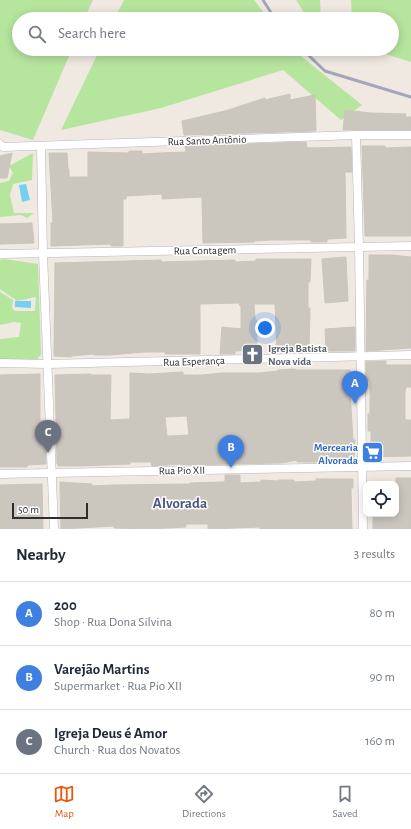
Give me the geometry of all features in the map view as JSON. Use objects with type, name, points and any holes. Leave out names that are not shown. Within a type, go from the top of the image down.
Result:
[{"type":"street","name":"Rua Santo Antônio","points":[[1,146],[41,146],[356,135],[411,135]]},
{"type":"street","points":[[356,135],[363,529]]},
{"type":"street","points":[[41,146],[43,254],[54,529]]},
{"type":"street","name":"Rua Contagem","points":[[0,254],[411,246]]},
{"type":"street","name":"Rua Esperança","points":[[0,364],[411,355]]},
{"type":"street","name":"Rua Pio XII","points":[[0,474],[411,466]]},
{"type":"green space","points":[[0,0],[93,0],[87,12],[12,12],[12,56],[69,56],[33,140],[0,130]]},
{"type":"green space","points":[[124,0],[254,0],[263,12],[118,12]]},
{"type":"green space","points":[[296,0],[320,0],[321,12],[304,12]]},
{"type":"green space","points":[[351,0],[411,0],[411,62],[392,56],[399,56],[399,12],[352,12]]},
{"type":"green space","points":[[97,56],[301,56],[362,105],[341,120],[283,70],[161,108],[61,130]]},
{"type":"green space","points":[[33,153],[32,180],[13,184],[10,195],[14,213],[34,213],[27,218],[21,215],[0,217],[0,183],[9,181],[13,173],[9,166]]},
{"type":"green space","points":[[4,259],[38,264],[41,354],[36,361],[0,360],[0,339],[19,337],[21,323],[14,322],[0,325],[0,292],[13,300],[12,308],[15,311],[35,311],[36,297],[17,301],[0,289],[0,260]]},
{"type":"water","points":[[26,184],[30,200],[22,202],[19,185]]},
{"type":"water","points":[[15,301],[31,301],[31,308],[15,307]]},
{"type":"building","points":[[290,94],[290,100],[315,95],[316,131],[184,135],[182,121],[225,111],[265,98],[265,100]]},
{"type":"building","points":[[345,110],[370,113],[406,114],[405,117],[411,117],[411,130],[343,130]]},
{"type":"building","points":[[306,142],[307,148],[351,147],[352,172],[345,172],[346,238],[327,239],[327,242],[311,242],[311,240],[271,240],[254,242],[203,243],[202,197],[162,199],[162,194],[126,196],[126,199],[123,199],[123,246],[111,246],[111,244],[51,246],[51,223],[53,223],[49,153],[67,153],[69,177],[88,177],[88,152],[129,153],[129,151],[142,151],[142,154],[186,152],[185,146]]},
{"type":"building","points":[[362,146],[385,146],[385,148],[411,147],[411,236],[365,236]]},
{"type":"building","points":[[12,153],[7,178],[0,178],[0,156]]},
{"type":"building","points":[[32,223],[34,243],[0,244],[0,224]]},
{"type":"building","points":[[369,255],[411,257],[411,348],[366,351],[367,280],[369,280]]},
{"type":"building","points":[[346,257],[348,301],[325,303],[322,259]]},
{"type":"building","points":[[256,259],[311,259],[310,282],[308,282],[308,308],[310,308],[309,352],[277,353],[275,304],[254,304],[255,320],[257,320],[257,350],[235,351],[235,354],[220,354],[222,327],[241,329],[241,306],[239,303],[200,304],[200,354],[165,354],[165,352],[145,352],[109,355],[94,354],[71,357],[54,356],[55,263],[161,260],[161,262],[235,260],[235,262],[256,261]]},
{"type":"building","points":[[355,327],[355,351],[326,351],[325,329]]},
{"type":"building","points":[[386,361],[386,365],[411,365],[411,387],[406,387],[405,391],[405,420],[411,420],[411,456],[371,457],[371,431],[368,431],[368,414],[370,414],[370,381],[366,381],[366,362]]},
{"type":"building","points":[[278,370],[350,370],[353,440],[355,440],[354,458],[332,458],[332,461],[313,462],[297,462],[297,460],[281,463],[181,464],[152,466],[151,462],[78,466],[58,466],[57,464],[55,375],[111,375],[110,420],[130,419],[130,373],[149,374],[183,372],[183,375],[203,375],[221,373],[259,373]],"holes":[[[187,416],[189,435],[167,436],[165,417]]]},
{"type":"building","points":[[40,374],[40,421],[44,421],[46,464],[27,465],[27,467],[0,467],[0,375]]},
{"type":"building","points":[[225,475],[240,475],[240,483],[261,482],[261,480],[294,480],[294,482],[316,481],[316,479],[353,479],[353,488],[351,488],[352,529],[260,529],[260,527],[208,529],[208,524],[186,524],[186,527],[150,529],[114,528],[114,526],[61,529],[60,482],[92,484],[92,486],[190,484],[224,482]]},
{"type":"building","points":[[396,478],[411,478],[411,529],[373,529],[373,517],[399,517],[399,481],[396,481]]},
{"type":"building","points":[[42,484],[43,529],[0,529],[0,485]]},
{"type":"railway","points":[[263,0],[271,12]]},
{"type":"railway","points":[[309,56],[325,71],[411,97]]},
{"type":"place","name":"Igreja Batista Nova vida","points":[[252,354]]},
{"type":"place","name":"200","points":[[355,404]]},
{"type":"place","name":"Igreja Deus é Amor","points":[[48,453]]},
{"type":"place","name":"Mercearia Alvorada","points":[[373,453]]},
{"type":"place","name":"Varejão Martins","points":[[231,468]]},
{"type":"district","name":"Alvorada","points":[[180,503]]}]
